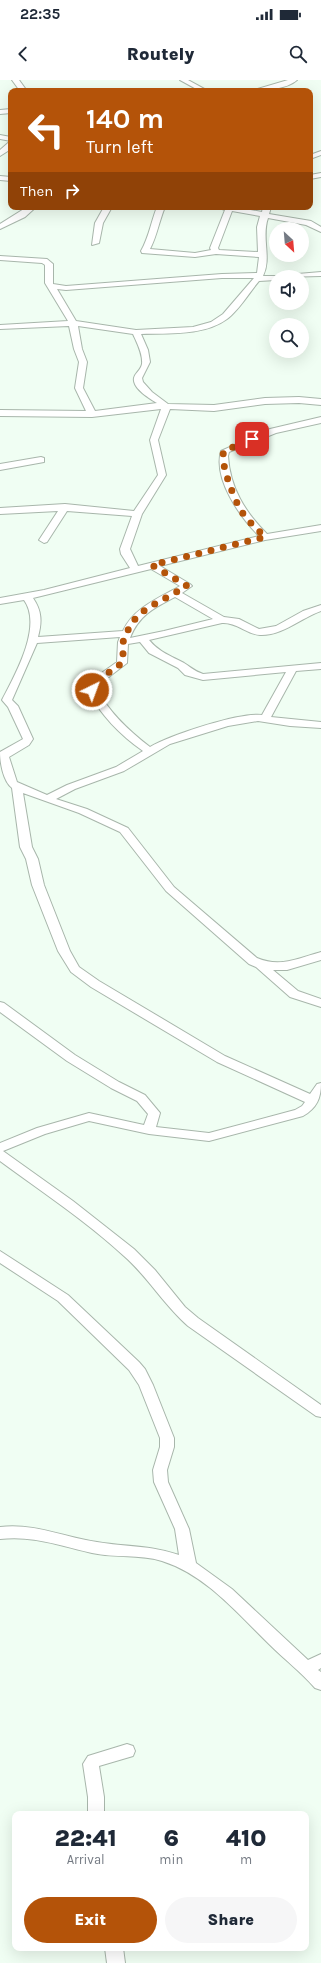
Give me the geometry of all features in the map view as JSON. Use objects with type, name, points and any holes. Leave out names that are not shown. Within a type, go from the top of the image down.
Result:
[{"type":"street","points":[[15,80],[22,88]]},
{"type":"street","points":[[183,80],[199,88]]},
{"type":"street","points":[[266,88],[294,80]]},
{"type":"street","points":[[0,154],[8,147]]},
{"type":"street","points":[[0,228],[28,210]]},
{"type":"street","points":[[94,243],[100,222],[106,210]]},
{"type":"street","points":[[160,210],[154,223],[151,240],[145,251],[194,255],[216,252],[262,255]]},
{"type":"street","points":[[216,252],[214,248],[224,210]]},
{"type":"street","points":[[252,210],[266,211],[308,223],[321,230]]},
{"type":"street","points":[[0,327],[74,324],[136,332],[193,329],[214,324],[226,316],[259,277],[264,261],[262,255],[261,227],[266,211]]},
{"type":"street","points":[[0,258],[47,262],[49,264],[48,278],[74,324],[78,349],[83,362],[79,388],[92,414]]},
{"type":"street","points":[[309,275],[321,274]]},
{"type":"street","points":[[52,286],[66,288],[222,276],[269,278]]},
{"type":"street","points":[[136,332],[146,361],[146,367],[138,379],[138,383],[142,388],[166,406]]},
{"type":"street","points":[[0,413],[92,414],[136,408],[166,406],[214,408],[265,401],[299,400],[321,402]]},
{"type":"street","points":[[136,570],[126,554],[125,549],[137,514],[162,475],[154,448],[155,434],[165,417],[166,406]]},
{"type":"street","points":[[265,537],[251,523],[238,505],[224,468],[222,455],[224,451],[259,436],[283,428],[321,420]]},
{"type":"street","points":[[0,467],[41,460]]},
{"type":"street","points":[[0,511],[34,507],[65,507],[105,509],[137,514]]},
{"type":"street","points":[[44,540],[65,507]]},
{"type":"street","points":[[0,601],[28,597],[265,537],[321,528]]},
{"type":"street","points":[[149,751],[131,739],[105,711],[92,690],[97,681],[122,663],[124,638],[141,612],[176,593],[187,585],[152,565]]},
{"type":"street","points":[[176,593],[222,620]]},
{"type":"street","points":[[28,597],[35,610],[36,624],[33,640],[4,701],[13,706],[28,739],[25,743],[1,755],[6,759],[12,783],[17,787],[83,811],[124,830],[146,856],[163,881],[183,902],[294,994],[321,1003]]},
{"type":"street","points":[[33,640],[143,639],[222,620],[237,620],[254,631],[265,632],[278,628],[309,611],[321,608]]},
{"type":"street","points":[[143,639],[153,651],[182,666],[189,673],[200,676],[223,676],[321,666]]},
{"type":"street","points":[[265,719],[293,668]]},
{"type":"street","points":[[47,799],[72,787],[120,769],[149,751],[178,737],[226,723],[253,718],[321,725]]},
{"type":"street","points":[[17,787],[26,846],[32,859],[38,885],[64,951],[75,969],[95,984],[221,1059],[312,1100]]},
{"type":"street","points":[[261,966],[281,968],[321,956]]},
{"type":"street","points":[[0,1006],[99,1077],[146,1102],[154,1113],[149,1130]]},
{"type":"street","points":[[0,1148],[48,1129],[89,1117],[149,1130],[210,1137],[257,1123],[299,1113],[306,1109],[321,1087]]},
{"type":"street","points":[[0,1155],[68,1204],[128,1252],[155,1278],[180,1310],[193,1322],[321,1412]]},
{"type":"street","points":[[0,1256],[63,1298],[140,1373],[167,1438],[160,1470],[161,1482],[168,1501],[182,1529],[182,1541],[189,1565]]},
{"type":"street","points":[[0,1533],[30,1532],[96,1548],[162,1555],[189,1565],[214,1582],[283,1648],[315,1664],[321,1683]]},
{"type":"street","points":[[96,1811],[96,1797],[91,1764],[94,1761],[127,1751]]},
{"type":"street","points":[[114,1951],[116,1963]]},
{"type":"route","points":[[92,690],[93,685],[97,681],[122,663],[123,642],[131,623],[141,612],[187,586],[186,584],[171,577],[152,565],[265,537],[251,523],[238,505],[224,468],[224,459],[222,455],[224,451],[252,439]]}]
